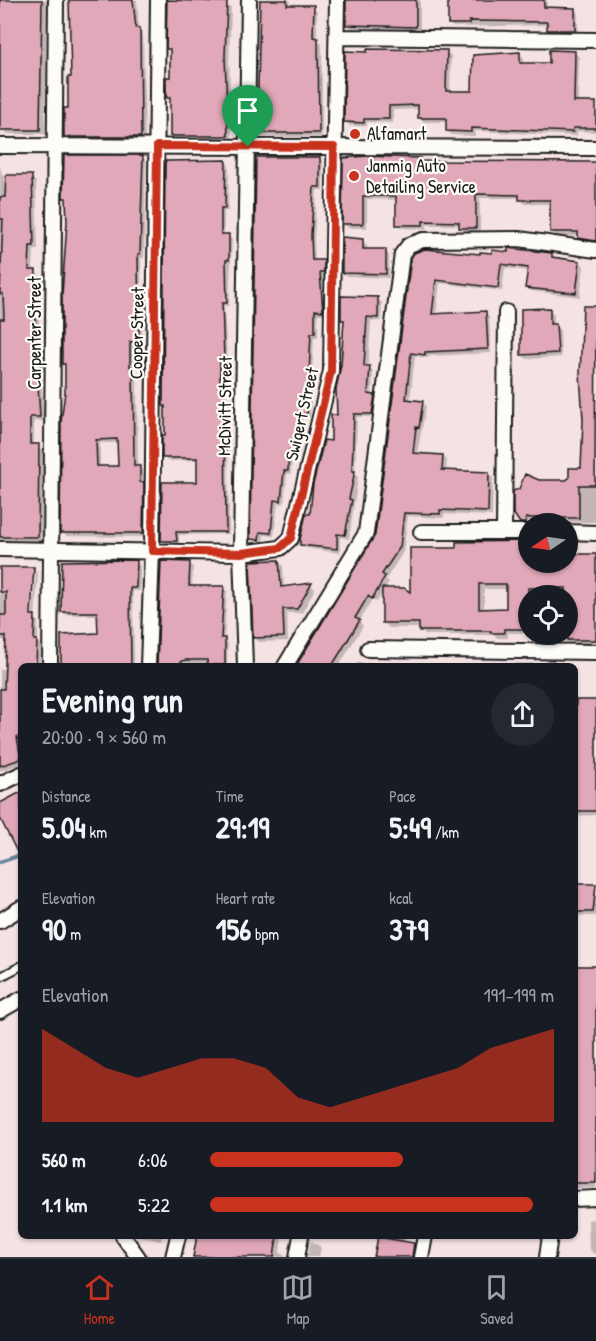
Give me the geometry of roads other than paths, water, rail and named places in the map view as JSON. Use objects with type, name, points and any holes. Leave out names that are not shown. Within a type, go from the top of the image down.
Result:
[{"type":"street","name":"Carpenter Street","points":[[50,663],[56,0]]},
{"type":"street","name":"Cooper Street","points":[[148,663],[152,551],[158,0]]},
{"type":"street","name":"McDivitt Street","points":[[245,663],[241,553],[249,0]]},
{"type":"street","name":"Swigert Street","points":[[0,549],[241,553],[280,548],[291,538],[329,386],[333,320],[337,0]]},
{"type":"street","points":[[337,37],[596,40]]},
{"type":"street","points":[[0,146],[596,148]]},
{"type":"street","points":[[287,663],[366,533],[402,254],[410,245],[423,240],[519,239],[596,250]]},
{"type":"street","points":[[504,532],[506,312]]},
{"type":"street","points":[[421,532],[518,532]]},
{"type":"street","points":[[578,532],[596,532]]},
{"type":"street","points":[[368,649],[566,659],[596,652]]},
{"type":"street","points":[[0,784],[18,775]]},
{"type":"street","points":[[0,921],[18,910]]},
{"type":"street","points":[[0,1011],[18,1001]]},
{"type":"street","points":[[578,1199],[596,1198]]},
{"type":"street","points":[[125,1239],[138,1257]]},
{"type":"street","points":[[173,1257],[177,1239]]},
{"type":"street","points":[[297,1257],[300,1239]]},
{"type":"street","points":[[421,1257],[424,1239]]},
{"type":"street","points":[[547,1257],[550,1239]]},
{"type":"lane","points":[[0,977],[18,968]]},
{"type":"waterway","points":[[0,862],[18,856]]},
{"type":"place","name":"Alfamart","points":[[355,134]]},
{"type":"place","name":"Janmig Auto Detailing Service","points":[[354,176]]}]
